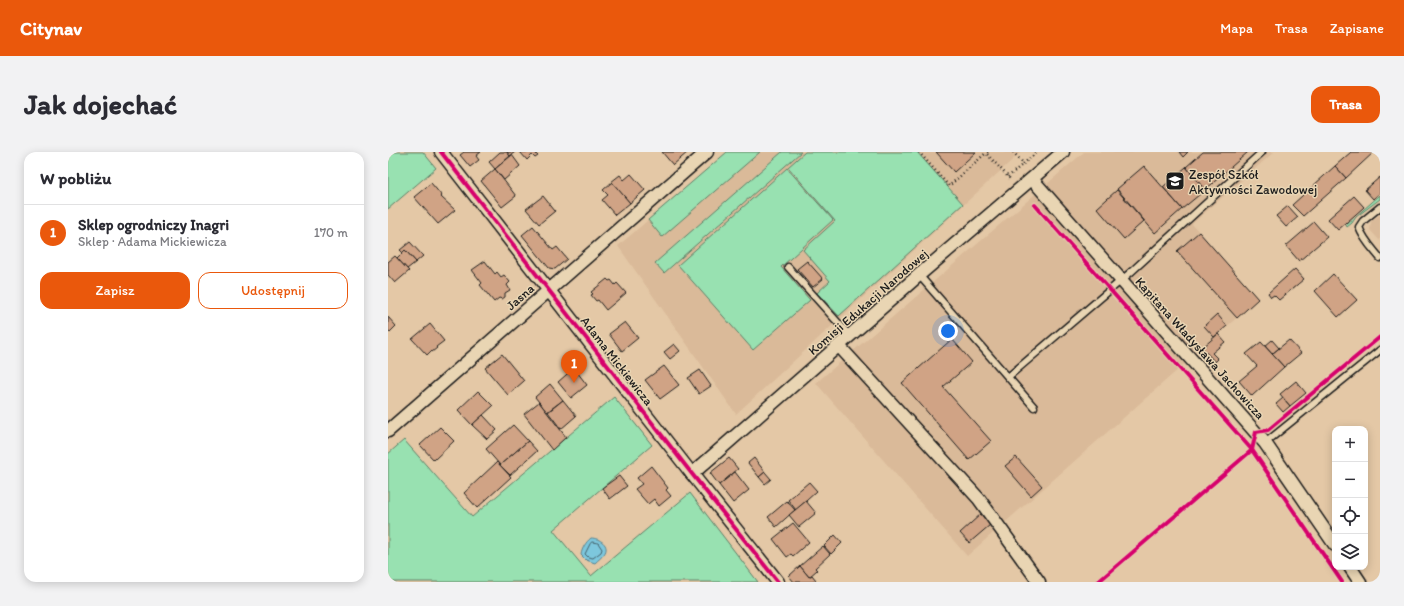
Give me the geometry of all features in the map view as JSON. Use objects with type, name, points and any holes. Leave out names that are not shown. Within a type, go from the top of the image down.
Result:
[{"type":"street","name":"Adama Mickiewicza","points":[[441,152],[778,582]]},
{"type":"street","name":"Jasna","points":[[388,431],[707,152]]},
{"type":"street","name":"Komisji Edukacji Narodowej","points":[[692,474],[919,275],[1063,152]]},
{"type":"street","name":"Kapitana Władysława Jachowicza","points":[[1032,179],[1265,442],[1332,541]]},
{"type":"street","points":[[839,346],[979,499],[1039,582]]},
{"type":"street","points":[[1352,570],[1360,582]]},
{"type":"lane","points":[[1008,377],[1121,280],[1262,152]]},
{"type":"lane","points":[[1380,207],[1362,221],[1359,227],[1366,241],[1380,258]]},
{"type":"lane","points":[[788,267],[850,336]]},
{"type":"lane","points":[[919,275],[1034,408]]},
{"type":"lane","points":[[1265,442],[1380,350]]},
{"type":"path","points":[[919,152],[949,186],[987,153],[1008,177],[1037,152]]},
{"type":"path","points":[[1013,152],[1023,163]]},
{"type":"shaded area","points":[[727,152],[1021,152],[736,414],[618,246]]},
{"type":"shaded area","points":[[1084,152],[1274,152],[1192,224],[1258,299],[967,556],[816,383]]},
{"type":"shaded area","points":[[1380,215],[1380,241],[1370,230],[1371,221]]},
{"type":"green space","points":[[388,152],[423,152],[436,168],[388,209]]},
{"type":"green space","points":[[727,152],[760,152],[662,237],[648,220]]},
{"type":"green space","points":[[782,152],[801,152],[664,273],[655,263]]},
{"type":"green space","points":[[805,152],[917,152],[963,204],[839,316],[817,293],[830,281],[803,250],[835,221],[788,167]]},
{"type":"green space","points":[[787,168],[833,220],[781,267],[810,300],[753,350],[678,265]]},
{"type":"green space","points":[[1380,195],[1380,199],[1356,217],[1347,227],[1346,225]]},
{"type":"green space","points":[[614,397],[652,445],[553,530],[591,576],[690,493],[758,582],[388,582],[388,454],[404,440],[472,517]]},
{"type":"water","points":[[591,538],[597,539],[603,543],[606,548],[604,554],[595,563],[586,560],[581,555],[584,545]]},
{"type":"building","points":[[464,152],[481,152],[476,156],[479,160],[470,167],[460,155]]},
{"type":"building","points":[[500,152],[507,152],[510,156],[495,169],[489,162]]},
{"type":"building","points":[[507,152],[515,152],[510,156]]},
{"type":"building","points":[[520,152],[536,152],[535,153],[538,156],[535,158],[532,155],[527,160]]},
{"type":"building","points":[[662,152],[688,152],[673,165]]},
{"type":"building","points":[[936,152],[976,152],[954,172]]},
{"type":"building","points":[[1179,152],[1188,152],[1183,157]]},
{"type":"building","points":[[1203,152],[1248,152],[1205,190],[1186,167]]},
{"type":"building","points":[[1351,152],[1374,152],[1346,178],[1335,166]]},
{"type":"building","points":[[512,155],[520,166],[504,180],[495,169]]},
{"type":"building","points":[[1144,166],[1182,209],[1155,233],[1117,189]]},
{"type":"building","points":[[1335,166],[1346,178],[1303,216],[1292,205]]},
{"type":"building","points":[[1186,167],[1205,190],[1182,209],[1163,187]]},
{"type":"building","points":[[495,169],[516,196],[502,207],[481,181]]},
{"type":"building","points":[[631,174],[645,190],[630,203],[611,182],[620,175],[624,180]]},
{"type":"building","points":[[1380,177],[1380,193],[1373,199],[1365,190]]},
{"type":"building","points":[[612,182],[630,203],[615,215],[602,200],[608,195],[603,190]]},
{"type":"building","points":[[431,183],[442,196],[441,197],[455,210],[438,224],[414,197]]},
{"type":"building","points":[[1117,190],[1144,221],[1124,239],[1097,208]]},
{"type":"building","points":[[543,196],[555,211],[539,224],[526,209]]},
{"type":"building","points":[[1354,196],[1364,207],[1338,230],[1328,219]]},
{"type":"building","points":[[1288,206],[1298,217],[1286,227],[1276,216]]},
{"type":"building","points":[[1314,222],[1327,237],[1299,261],[1286,246]]},
{"type":"building","points":[[533,226],[553,250],[557,247],[567,259],[555,269],[549,268],[522,235]]},
{"type":"building","points":[[1199,232],[1258,299],[1237,318],[1177,251]]},
{"type":"building","points":[[410,242],[423,256],[416,262],[405,250],[403,253],[400,250]]},
{"type":"building","points":[[405,250],[416,262],[407,269],[397,258]]},
{"type":"building","points":[[395,256],[409,271],[395,283],[388,275],[388,262]]},
{"type":"building","points":[[485,261],[495,274],[497,272],[501,277],[504,275],[510,282],[507,285],[510,290],[505,293],[505,297],[502,299],[499,298],[494,302],[480,285],[482,283],[472,270]]},
{"type":"building","points":[[807,261],[823,279],[813,287],[797,269]]},
{"type":"building","points":[[1295,269],[1304,279],[1279,300],[1274,295],[1271,297],[1268,293]]},
{"type":"building","points":[[1333,274],[1357,300],[1338,317],[1315,291]]},
{"type":"building","points":[[607,279],[609,281],[611,280],[615,285],[617,283],[626,293],[606,310],[598,300],[596,301],[591,295],[593,294],[591,292]]},
{"type":"building","points":[[1217,314],[1227,326],[1214,337],[1204,326]]},
{"type":"building","points":[[388,317],[396,326],[390,332],[388,330]]},
{"type":"building","points":[[625,322],[638,338],[622,351],[609,334]]},
{"type":"building","points":[[430,324],[444,341],[427,355],[412,339]]},
{"type":"building","points":[[1218,334],[1225,342],[1212,353],[1218,359],[1215,362],[1202,348]]},
{"type":"building","points":[[952,339],[972,362],[943,387],[991,441],[969,460],[902,383]]},
{"type":"building","points":[[1272,340],[1279,348],[1272,354],[1265,346]]},
{"type":"building","points":[[1289,340],[1301,353],[1284,367],[1272,354]]},
{"type":"building","points":[[1261,342],[1284,367],[1252,396],[1239,381],[1257,366],[1246,354]]},
{"type":"building","points":[[674,344],[680,351],[670,359],[664,352]]},
{"type":"building","points":[[502,354],[524,381],[508,395],[485,368]]},
{"type":"building","points":[[664,366],[679,385],[660,399],[645,380]]},
{"type":"building","points":[[574,368],[587,385],[571,398],[558,382]]},
{"type":"building","points":[[700,370],[711,386],[699,394],[688,378]]},
{"type":"building","points":[[1296,381],[1306,393],[1290,406],[1280,394]]},
{"type":"building","points":[[550,384],[563,400],[547,412],[535,397]]},
{"type":"building","points":[[478,391],[493,406],[472,425],[458,410]]},
{"type":"building","points":[[1283,398],[1290,406],[1283,412],[1276,404]]},
{"type":"building","points":[[563,400],[576,416],[561,429],[548,412]]},
{"type":"building","points":[[539,402],[566,437],[552,450],[524,414]]},
{"type":"building","points":[[483,415],[497,430],[487,439],[472,425]]},
{"type":"building","points":[[513,425],[528,441],[500,465],[486,449]]},
{"type":"building","points":[[440,427],[454,441],[434,460],[420,445]]},
{"type":"building","points":[[528,441],[537,451],[510,475],[500,465]]},
{"type":"building","points":[[1016,457],[1042,486],[1031,496],[1005,466]]},
{"type":"building","points":[[729,458],[738,469],[719,485],[710,473]]},
{"type":"building","points":[[754,458],[765,472],[759,477],[748,463]]},
{"type":"building","points":[[497,462],[511,477],[477,508],[464,493]]},
{"type":"building","points":[[651,466],[668,488],[666,490],[671,496],[659,506],[654,499],[648,504],[635,489],[642,484],[637,478]]},
{"type":"building","points":[[735,472],[749,490],[733,503],[719,485]]},
{"type":"building","points":[[765,472],[771,479],[765,484],[759,477]]},
{"type":"building","points":[[619,476],[627,486],[610,499],[602,488]]},
{"type":"building","points":[[809,482],[817,491],[796,510],[788,500]]},
{"type":"building","points":[[787,501],[795,510],[776,527],[768,517]]},
{"type":"building","points":[[806,501],[816,513],[799,527],[789,515]]},
{"type":"building","points":[[981,514],[990,525],[969,543],[960,533]]},
{"type":"building","points":[[793,523],[809,542],[793,556],[791,554],[787,557],[773,539]]},
{"type":"building","points":[[835,535],[842,543],[831,554],[824,546]]},
{"type":"building","points":[[823,546],[830,554],[815,568],[817,570],[809,577],[800,566]]},
{"type":"building","points":[[800,566],[809,577],[812,575],[816,580],[813,582],[794,582],[789,576]]},
{"type":"cycle path","points":[[441,152],[778,582]]},
{"type":"cycle path","points":[[1035,205],[1252,450],[1342,582]]},
{"type":"cycle path","points":[[1098,582],[1252,450],[1256,432],[1268,430],[1380,337]]},
{"type":"place","name":"Zespół Szkół Aktywności Zawodowej","points":[[1175,181]]},
{"type":"place","name":"Sklep ogrodniczy Inagri","points":[[574,383]]}]
